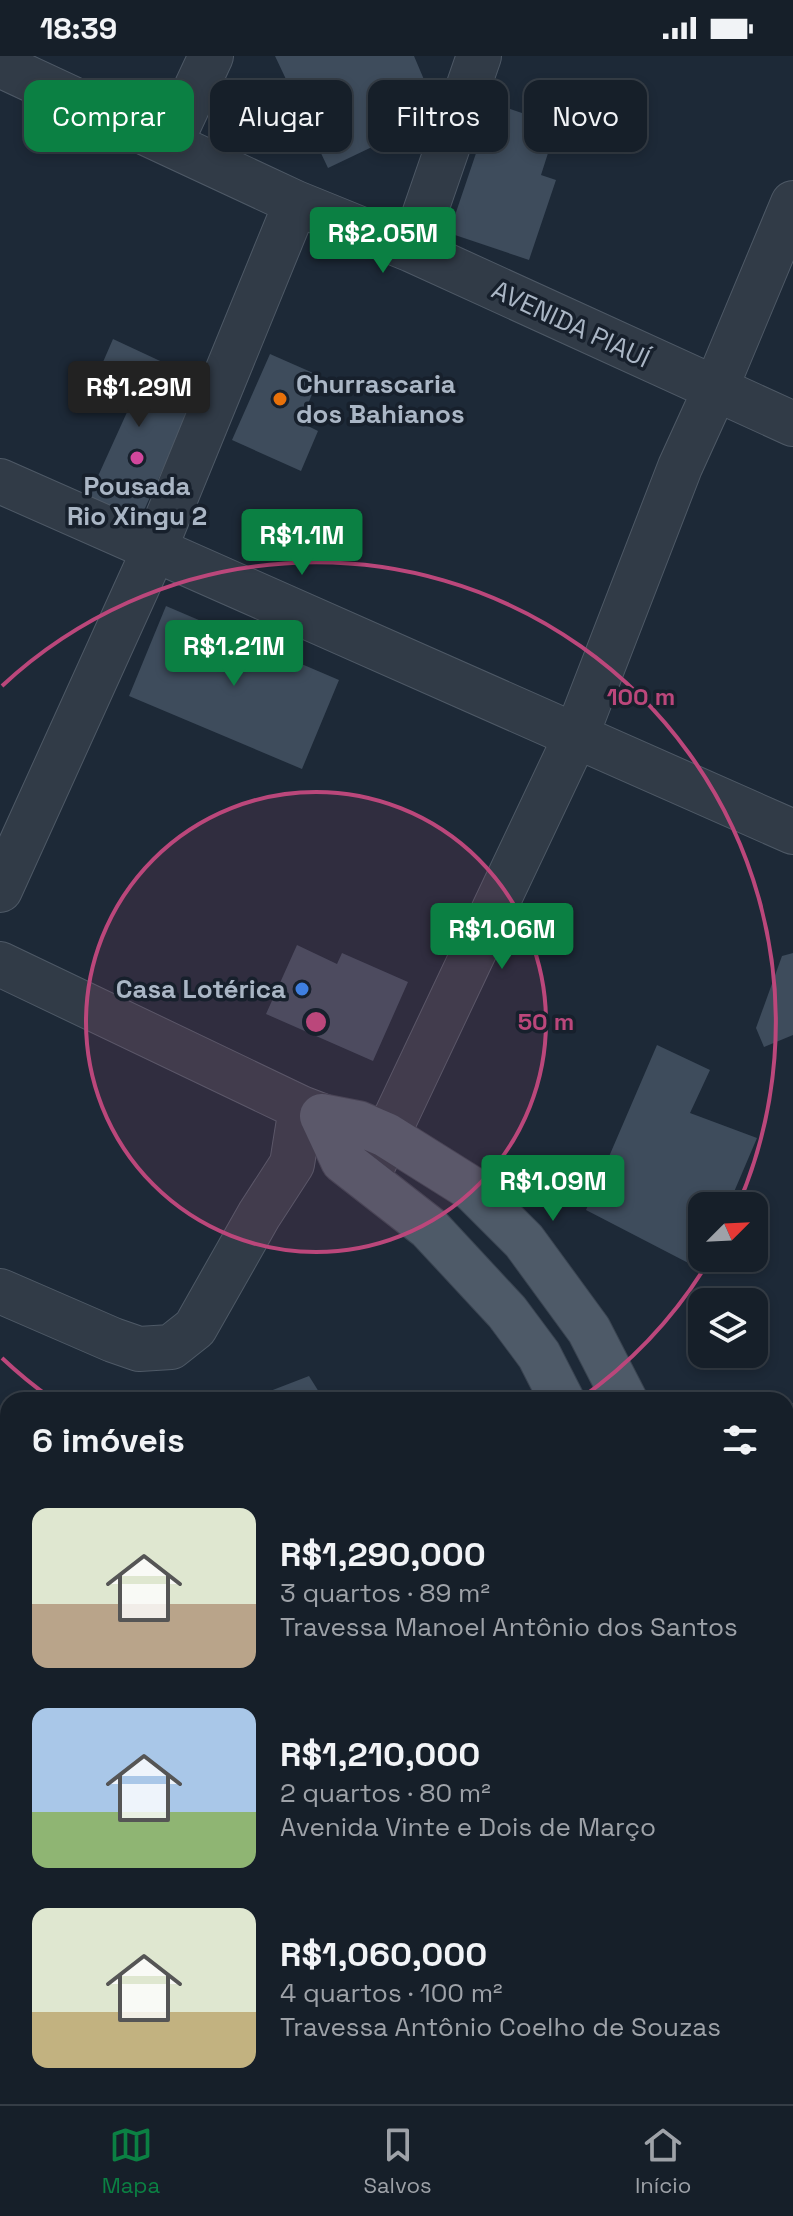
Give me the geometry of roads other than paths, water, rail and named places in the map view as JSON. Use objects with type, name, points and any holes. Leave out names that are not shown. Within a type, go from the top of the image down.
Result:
[{"type":"main road","points":[[312,1112],[358,1123],[386,1135],[472,1189],[524,1241],[589,1330],[621,1392]]},
{"type":"main road","points":[[312,1112],[343,1161],[429,1228],[507,1312],[539,1355],[558,1392]]},
{"type":"street","points":[[194,92],[211,56]]},
{"type":"street","points":[[412,250],[479,56]]},
{"type":"street","name":"AVENIDA PIAUÍ","points":[[0,65],[32,80]]},
{"type":"street","name":"AVENIDA PIAUÍ","points":[[187,152],[296,203],[412,250],[793,424]]},
{"type":"street","points":[[0,890],[155,548],[296,203]]},
{"type":"street","points":[[367,1178],[576,736],[680,467],[793,203]]},
{"type":"street","points":[[0,481],[793,832]]},
{"type":"street","points":[[0,964],[312,1112],[292,1164],[259,1215],[195,1328],[171,1347],[139,1349],[0,1291]]},
{"type":"place","name":"Churrascaria dos Bahianos","points":[[280,399]]},
{"type":"place","name":"Pousada Rio Xingu 2","points":[[137,458]]},
{"type":"place","name":"Casa Lotérica","points":[[302,989]]}]
